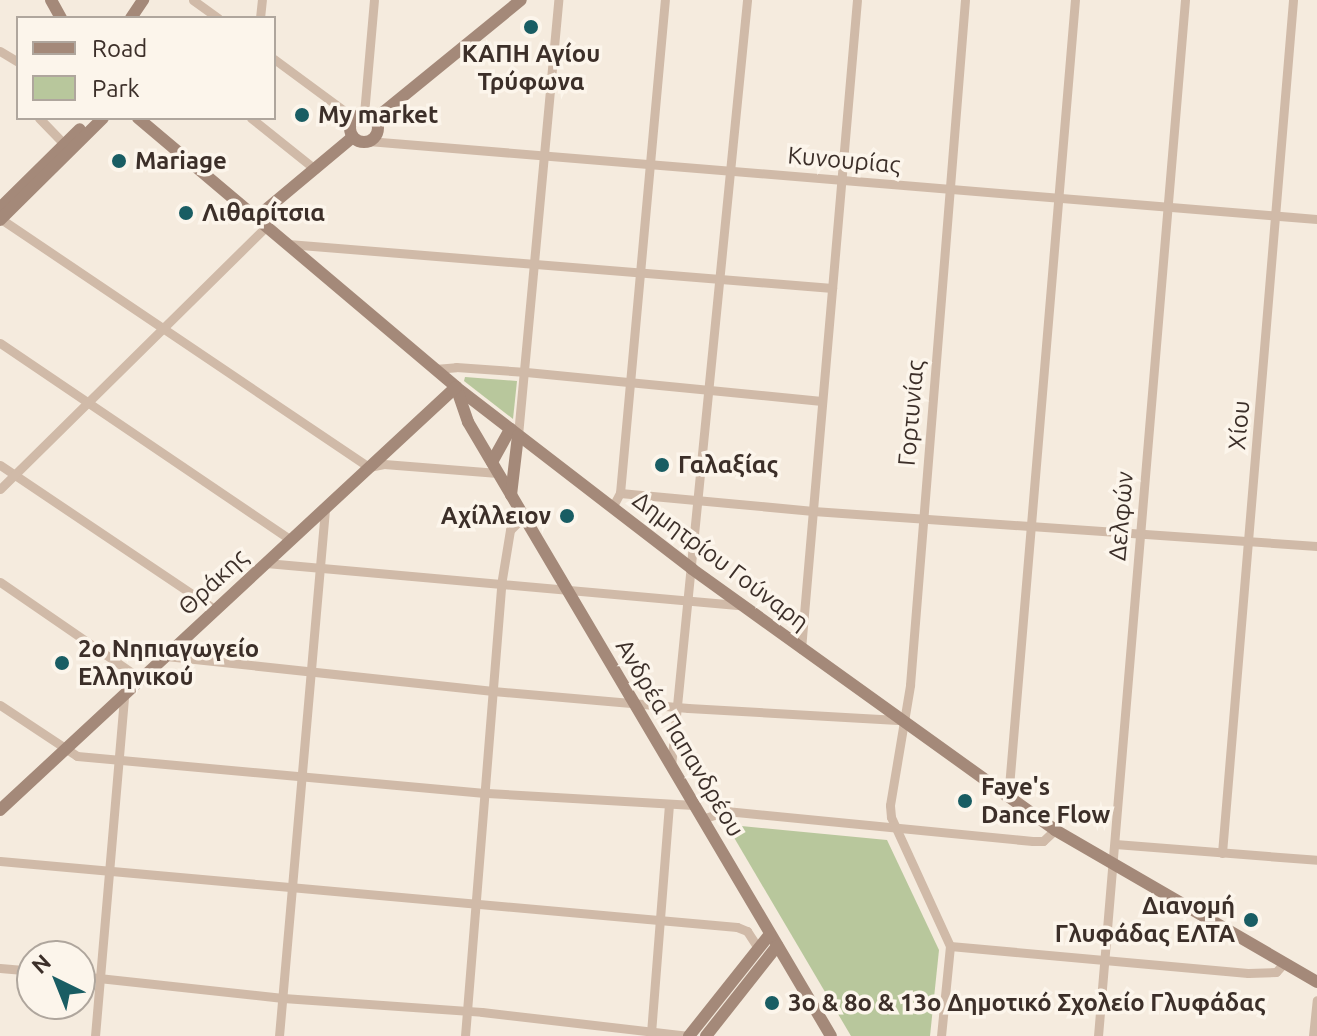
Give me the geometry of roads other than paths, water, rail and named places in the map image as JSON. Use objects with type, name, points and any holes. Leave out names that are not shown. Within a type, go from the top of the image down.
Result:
[{"type":"main road","points":[[353,137],[350,125],[521,0]]},
{"type":"main road","points":[[353,137],[368,141],[377,132],[364,117]]},
{"type":"main road","points":[[0,208],[64,144],[96,120]]},
{"type":"main road","points":[[0,219],[96,120]]},
{"type":"main road","name":"Δημητρίου Γούναρη","points":[[143,122],[456,387],[740,605],[1055,830],[1317,982]]},
{"type":"main road","points":[[261,222],[353,137]]},
{"type":"main road","name":"Θράκης","points":[[2,805],[456,387]]},
{"type":"main road","name":"Ανδρέα Παπανδρέου","points":[[456,387],[468,422],[831,1036]]},
{"type":"main road","points":[[495,468],[514,432]]},
{"type":"main road","points":[[511,495],[514,432]]},
{"type":"main road","points":[[513,469],[528,457],[546,456]]},
{"type":"main road","points":[[0,822],[2,805]]},
{"type":"main road","points":[[689,1036],[770,934]]},
{"type":"main road","points":[[706,1036],[777,946]]},
{"type":"street","points":[[193,0],[215,16]]},
{"type":"street","points":[[276,60],[364,117],[374,0]]},
{"type":"street","points":[[514,432],[526,372],[558,0]]},
{"type":"street","points":[[613,506],[620,493],[665,0]]},
{"type":"street","points":[[671,766],[747,0]]},
{"type":"street","points":[[801,649],[857,0]]},
{"type":"street","name":"Γορτυνίας","points":[[950,946],[896,827],[890,805],[900,721],[910,685],[965,0]]},
{"type":"street","points":[[1004,796],[1009,787],[1075,0]]},
{"type":"street","name":"Δελφών","points":[[1098,1036],[1185,0]]},
{"type":"street","name":"Χίου","points":[[1222,853],[1293,0]]},
{"type":"street","points":[[41,120],[64,144]]},
{"type":"street","points":[[254,120],[315,169]]},
{"type":"street","name":"Κυνουρίας","points":[[368,141],[1317,219]]},
{"type":"street","points":[[0,219],[369,467],[384,464],[495,468]]},
{"type":"street","points":[[0,489],[161,330],[261,222]]},
{"type":"street","points":[[288,244],[832,288]]},
{"type":"street","points":[[0,343],[291,540]]},
{"type":"street","points":[[435,369],[456,367],[526,372],[822,401]]},
{"type":"street","points":[[0,465],[216,610]]},
{"type":"street","points":[[620,493],[813,511],[923,516],[1317,546]]},
{"type":"street","points":[[279,1036],[325,509]]},
{"type":"street","points":[[465,1036],[487,793],[501,585],[510,530],[523,517]]},
{"type":"street","points":[[266,563],[740,605]]},
{"type":"street","points":[[0,582],[141,679]]},
{"type":"street","points":[[166,656],[311,674],[493,691],[900,721]]},
{"type":"street","points":[[95,1036],[124,695]]},
{"type":"street","points":[[0,705],[77,756],[487,793],[694,805]]},
{"type":"street","points":[[651,1033],[669,805]]},
{"type":"street","points":[[702,819],[726,811],[1033,841],[1043,841],[1055,830]]},
{"type":"street","points":[[1115,844],[1317,860]]},
{"type":"street","points":[[0,861],[737,927],[747,931],[758,948]]},
{"type":"street","points":[[941,1036],[950,946],[1269,974],[1284,963]]},
{"type":"street","points":[[96,978],[689,1036]]},
{"type":"street","points":[[1313,1036],[1317,1000]]},
{"type":"place","name":"ΚΑΠΗ Αγίου Τρύφωνα","points":[[531,27]]},
{"type":"place","name":"My market","points":[[302,115]]},
{"type":"place","name":"Mariage","points":[[119,161]]},
{"type":"place","name":"Λιθαρίτσια","points":[[186,213]]},
{"type":"place","name":"Γαλαξίας","points":[[662,465]]},
{"type":"place","name":"Αχίλλειον","points":[[567,516]]},
{"type":"place","name":"2ο Νηπιαγωγείο Ελληνικού","points":[[62,663]]},
{"type":"place","name":"Faye's Dance Flow","points":[[965,801]]},
{"type":"place","name":"Διανομή Γλυφάδας ΕΛΤΑ","points":[[1251,920]]},
{"type":"place","name":"3ο & 8ο & 13ο Δημοτικό Σχολείο Γλυφάδας","points":[[772,1003]]}]
